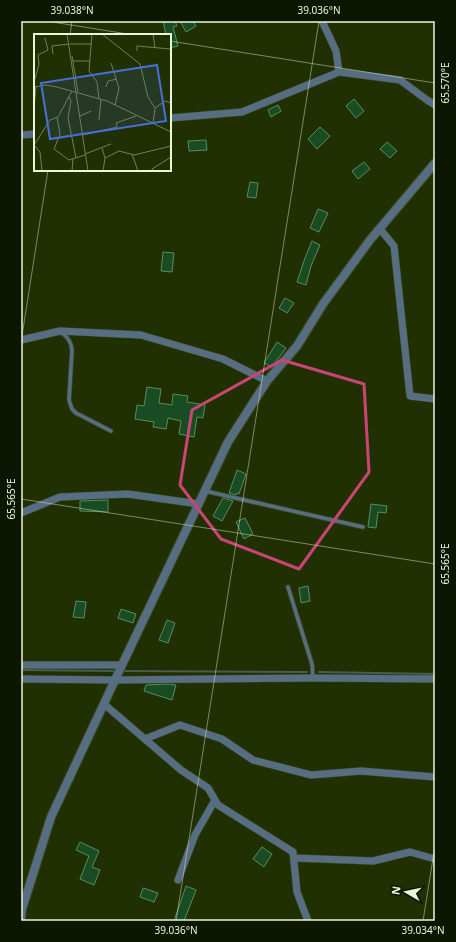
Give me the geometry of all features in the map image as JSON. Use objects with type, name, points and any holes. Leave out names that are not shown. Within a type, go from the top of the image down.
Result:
[{"type":"street","points":[[322,21],[336,51],[339,72]]},
{"type":"street","points":[[171,118],[242,112],[339,72],[400,80],[427,100],[435,104]]},
{"type":"street","points":[[21,135],[34,134]]},
{"type":"street","points":[[21,918],[22,909],[52,817],[122,665],[228,442],[267,381],[297,346],[323,304],[370,240],[435,164]]},
{"type":"street","points":[[380,229],[394,246],[410,396],[435,399]]},
{"type":"street","points":[[21,340],[60,331],[141,335],[223,359],[267,381]]},
{"type":"street","points":[[21,513],[60,497],[75,496],[128,494],[199,504]]},
{"type":"street","points":[[21,665],[122,665]]},
{"type":"street","points":[[21,679],[435,679]]},
{"type":"street","points":[[104,704],[181,770],[208,788],[218,805],[293,852],[297,892],[308,921]]},
{"type":"street","points":[[144,739],[180,725],[222,738],[253,760],[311,776],[361,771],[435,777]]},
{"type":"street","points":[[178,880],[195,835],[215,800]]},
{"type":"street","points":[[294,858],[373,861],[410,852],[435,859]]},
{"type":"lane","points":[[60,331],[71,342],[72,350],[69,400],[72,409],[76,413],[111,431]]},
{"type":"lane","points":[[205,491],[363,527]]},
{"type":"lane","points":[[288,586],[312,664],[313,678]]},
{"type":"highlighted area","points":[[282,360],[364,384],[369,472],[299,569],[221,539],[180,485],[192,410]]},
{"type":"building","points":[[163,21],[175,21],[177,26],[173,27],[178,46],[171,48],[171,34],[166,34]]},
{"type":"building","points":[[180,21],[193,21],[196,26],[186,32]]},
{"type":"building","points":[[354,99],[364,111],[356,118],[346,106]]},
{"type":"building","points":[[278,105],[281,111],[271,117],[268,110]]},
{"type":"building","points":[[320,127],[330,136],[317,149],[308,139]]},
{"type":"building","points":[[206,140],[207,150],[189,151],[188,141]]},
{"type":"building","points":[[387,142],[397,151],[390,158],[380,149]]},
{"type":"building","points":[[364,162],[370,169],[358,179],[352,171]]},
{"type":"building","points":[[250,182],[258,183],[256,198],[247,197]]},
{"type":"building","points":[[318,209],[328,213],[319,232],[310,228]]},
{"type":"building","points":[[312,241],[320,245],[311,266],[306,285],[297,282]]},
{"type":"building","points":[[163,252],[174,253],[172,272],[161,271]]},
{"type":"building","points":[[285,298],[294,303],[287,313],[279,308]]},
{"type":"building","points":[[277,342],[286,348],[272,367],[264,363]]},
{"type":"building","points":[[147,387],[161,389],[159,403],[172,405],[173,394],[188,396],[187,402],[205,405],[203,418],[197,417],[194,437],[179,434],[181,421],[168,418],[166,429],[153,427],[154,422],[135,419],[137,405],[144,406]]},
{"type":"building","points":[[237,470],[246,474],[239,494],[237,493],[236,495],[229,493]]},
{"type":"building","points":[[223,498],[233,501],[222,521],[213,516]]},
{"type":"building","points":[[108,500],[108,512],[80,511],[80,501]]},
{"type":"building","points":[[371,504],[387,506],[386,513],[378,512],[376,528],[368,527]]},
{"type":"building","points":[[245,518],[253,534],[244,539],[236,522]]},
{"type":"building","points":[[308,586],[310,601],[301,603],[299,588]]},
{"type":"building","points":[[76,601],[86,602],[84,618],[73,617]]},
{"type":"building","points":[[121,609],[136,614],[133,623],[118,618]]},
{"type":"building","points":[[167,620],[175,623],[168,643],[159,640]]},
{"type":"building","points":[[146,685],[176,685],[172,700],[144,691]]},
{"type":"building","points":[[80,842],[99,851],[92,867],[100,870],[94,885],[80,879],[89,856],[76,850]]},
{"type":"building","points":[[262,847],[272,854],[264,867],[253,859]]},
{"type":"building","points":[[186,886],[196,890],[184,921],[174,921]]},
{"type":"building","points":[[143,888],[158,893],[154,902],[140,897]]},
{"type":"waterway","points":[[21,670],[117,671]]},
{"type":"waterway","points":[[122,671],[307,672]]},
{"type":"waterway","points":[[319,672],[435,674]]}]
